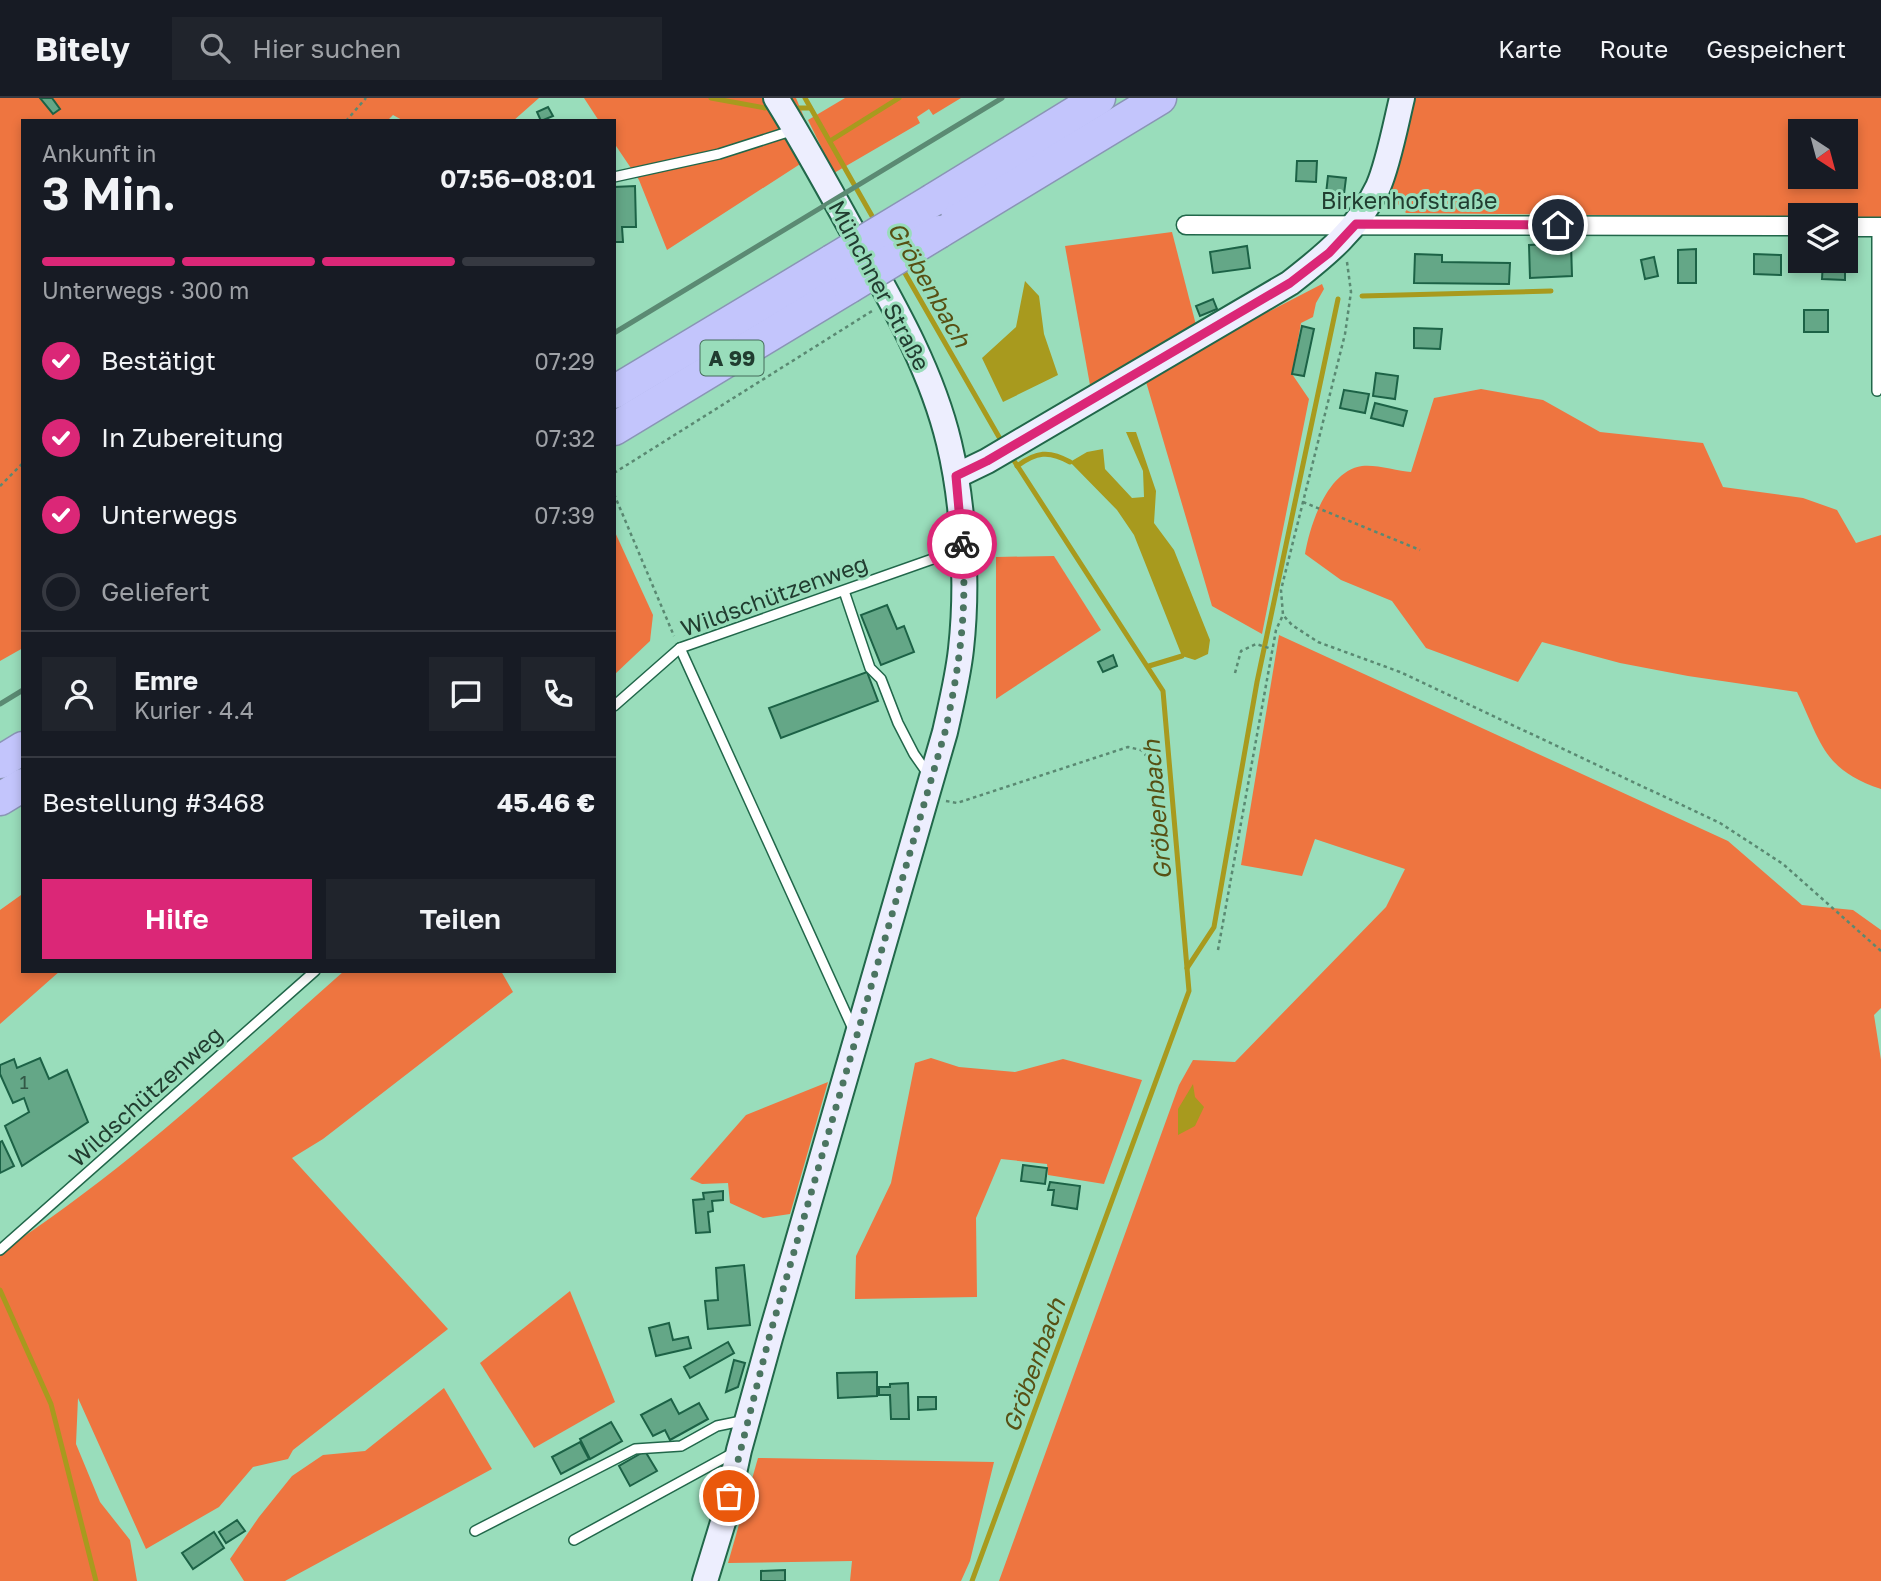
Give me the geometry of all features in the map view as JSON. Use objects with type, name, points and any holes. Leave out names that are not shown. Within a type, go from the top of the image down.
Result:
[{"type":"highway","name":"A 99","points":[[616,391],[1099,98]]},
{"type":"highway","name":"A 99","points":[[616,428],[1160,98]]},
{"type":"highway","points":[[0,762],[21,749]]},
{"type":"highway","points":[[0,799],[21,786]]},
{"type":"street","name":"Münchner Straße","points":[[705,1581],[724,1518],[747,1420],[945,732],[961,650],[964,599],[963,549],[956,476],[931,381],[890,299],[776,98]]},
{"type":"street","points":[[956,476],[987,461],[1290,283],[1348,233],[1379,186],[1402,98]]},
{"type":"street","name":"Birkenhofstraße","points":[[1186,225],[1348,233],[1788,226]]},
{"type":"street","points":[[1858,226],[1879,227]]},
{"type":"lane","points":[[616,177],[719,154],[796,130]]},
{"type":"lane","points":[[1877,391],[1879,227]]},
{"type":"lane","name":"Wildschützenweg","points":[[616,704],[680,648],[963,549]]},
{"type":"lane","points":[[844,590],[870,668],[881,679],[928,787]]},
{"type":"lane","points":[[680,648],[857,1038]]},
{"type":"lane","name":"Wildschützenweg","points":[[0,1250],[313,973]]},
{"type":"lane","points":[[475,1531],[635,1449],[681,1446],[717,1426],[747,1420]]},
{"type":"lane","points":[[573,1540],[739,1450]]},
{"type":"path","points":[[348,119],[366,98]]},
{"type":"path","points":[[1218,950],[1271,648],[1283,615],[1281,590],[1345,334],[1351,292],[1348,233]]},
{"type":"path","points":[[616,472],[890,299]]},
{"type":"path","points":[[0,486],[21,465]]},
{"type":"path","points":[[616,499],[680,648]]},
{"type":"path","points":[[1303,502],[1420,550]]},
{"type":"path","points":[[1283,615],[1292,625],[1318,642],[1400,671],[1720,823],[1783,864],[1881,951]]},
{"type":"path","points":[[1235,673],[1241,651],[1256,644],[1271,648]]},
{"type":"path","points":[[928,787],[957,803],[1128,747],[1141,750],[1151,761]]},
{"type":"shaded area","points":[[0,98],[539,98],[515,119],[400,119],[393,115],[389,119],[21,119],[21,649],[0,661]]},
{"type":"shaded area","points":[[584,98],[796,98],[806,122],[796,130],[811,157],[667,250],[639,180],[616,146],[616,119],[598,119]]},
{"type":"shaded area","points":[[845,98],[961,98],[933,115],[929,109],[917,117],[920,123],[834,173],[808,120]]},
{"type":"shaded area","points":[[1415,98],[1881,98],[1881,218],[1858,217],[1858,203],[1788,203],[1788,217],[1406,213],[1390,195]]},
{"type":"shaded area","points":[[1172,232],[1196,325],[1090,385],[1065,246]]},
{"type":"shaded area","points":[[1025,281],[1039,296],[1044,334],[1058,375],[1003,402],[982,358],[1016,327]]},
{"type":"shaded area","points":[[1322,284],[1324,289],[1316,303],[1313,317],[1301,323],[1292,374],[1309,399],[1262,634],[1212,606],[1144,375],[1249,315],[1270,311]]},
{"type":"shaded area","points":[[1481,389],[1543,400],[1600,432],[1703,443],[1723,487],[1803,498],[1837,510],[1856,543],[1881,535],[1881,789],[1847,773],[1835,763],[1819,740],[1797,692],[1620,663],[1542,642],[1518,682],[1426,648],[1392,601],[1341,580],[1305,554],[1322,501],[1339,478],[1362,466],[1411,472],[1434,398]]},
{"type":"shaded area","points":[[1126,432],[1136,432],[1156,491],[1154,523],[1174,550],[1210,640],[1208,654],[1195,660],[1182,656],[1134,535],[1117,510],[1070,462],[1087,452],[1103,449],[1105,469],[1132,498],[1144,497],[1143,471]]},
{"type":"shaded area","points":[[616,534],[653,615],[650,641],[616,673]]},
{"type":"shaded area","points":[[1054,556],[1101,630],[996,699],[996,557]]},
{"type":"shaded area","points":[[1279,635],[1728,841],[1802,905],[1853,910],[1881,930],[1881,1008],[1874,1015],[1881,1060],[1881,1581],[999,1581],[1179,1085],[1193,1060],[1235,1062],[1386,907],[1405,869],[1315,839],[1302,876],[1241,865]]},
{"type":"shaded area","points":[[21,895],[21,973],[58,973],[0,1024],[0,910]]},
{"type":"shaded area","points":[[342,973],[502,973],[513,992],[323,1139],[292,1158],[448,1329],[293,1450],[288,1459],[253,1467],[219,1507],[146,1549],[78,1398],[76,1444],[100,1502],[130,1540],[137,1581],[0,1581],[0,1252],[135,1154]]},
{"type":"shaded area","points":[[931,1058],[959,1067],[1015,1072],[1063,1059],[1142,1080],[1104,1184],[1048,1175],[1047,1164],[1001,1159],[976,1218],[977,1297],[855,1299],[856,1256],[891,1183],[915,1063]]},
{"type":"shaded area","points":[[828,1082],[790,1214],[763,1218],[730,1203],[728,1183],[702,1184],[690,1179],[746,1115]]},
{"type":"shaded area","points":[[1193,1084],[1195,1097],[1204,1107],[1195,1126],[1178,1135],[1178,1109]]},
{"type":"shaded area","points":[[570,1291],[615,1402],[534,1448],[480,1363]]},
{"type":"shaded area","points":[[444,1388],[492,1469],[285,1581],[244,1581],[230,1559],[292,1476],[323,1455],[365,1451]]},
{"type":"shaded area","points":[[758,1458],[994,1462],[970,1561],[961,1581],[850,1581],[852,1561],[728,1563]]},
{"type":"building","points":[[40,98],[52,98],[60,109],[53,114]]},
{"type":"building","points":[[548,107],[553,116],[540,119],[537,112]]},
{"type":"building","points":[[1297,161],[1317,161],[1316,182],[1296,181]]},
{"type":"building","points":[[1328,176],[1346,178],[1344,194],[1326,194]]},
{"type":"building","points":[[635,186],[636,227],[622,227],[623,242],[616,242],[616,187]]},
{"type":"building","points":[[1571,243],[1572,276],[1530,278],[1529,245]]},
{"type":"building","points":[[1247,246],[1250,268],[1213,273],[1210,252]]},
{"type":"building","points":[[1696,249],[1696,283],[1678,283],[1678,250]]},
{"type":"building","points":[[1415,254],[1442,255],[1442,262],[1510,263],[1509,284],[1414,283]]},
{"type":"building","points":[[1754,254],[1781,255],[1781,275],[1754,274]]},
{"type":"building","points":[[1654,257],[1658,276],[1645,279],[1641,260]]},
{"type":"building","points":[[1822,273],[1845,273],[1845,280],[1822,279]]},
{"type":"building","points":[[1213,299],[1217,309],[1200,316],[1196,306]]},
{"type":"building","points":[[1804,310],[1828,310],[1828,332],[1804,332]]},
{"type":"building","points":[[1302,326],[1314,329],[1304,376],[1292,374]]},
{"type":"building","points":[[1414,328],[1442,329],[1440,349],[1414,348]]},
{"type":"building","points":[[1376,373],[1398,376],[1395,399],[1373,396]]},
{"type":"building","points":[[1344,390],[1369,394],[1365,413],[1340,408]]},
{"type":"building","points":[[1375,403],[1407,411],[1403,426],[1371,418]]},
{"type":"building","points":[[887,605],[897,629],[904,626],[914,652],[881,665],[861,615]]},
{"type":"building","points":[[1113,655],[1117,666],[1103,672],[1098,662]]},
{"type":"building","points":[[867,672],[878,701],[781,738],[769,708]]},
{"type":"building","points":[[40,1058],[49,1079],[67,1070],[88,1122],[22,1166],[5,1126],[29,1112],[24,1098],[13,1103],[0,1074],[0,1065],[14,1059],[17,1068]]},
{"type":"building","points":[[2,1141],[14,1166],[0,1173],[0,1142]]},
{"type":"building","points":[[1023,1165],[1047,1168],[1045,1184],[1021,1181]]},
{"type":"building","points":[[1050,1182],[1080,1186],[1077,1209],[1052,1205],[1054,1190],[1048,1190]]},
{"type":"building","points":[[723,1191],[723,1200],[712,1201],[713,1211],[708,1212],[710,1232],[696,1233],[693,1200],[704,1199],[703,1193]]},
{"type":"building","points":[[744,1265],[750,1325],[708,1329],[705,1301],[718,1300],[716,1268]]},
{"type":"building","points":[[669,1323],[673,1340],[688,1337],[691,1348],[656,1356],[649,1328]]},
{"type":"building","points":[[728,1342],[734,1353],[690,1378],[684,1367]]},
{"type":"building","points":[[734,1360],[745,1363],[738,1387],[726,1392]]},
{"type":"building","points":[[877,1372],[877,1396],[838,1398],[837,1373]]},
{"type":"building","points":[[908,1383],[909,1419],[891,1419],[890,1395],[879,1395],[879,1387]]},
{"type":"building","points":[[918,1397],[936,1397],[936,1409],[918,1410]]},
{"type":"building","points":[[671,1399],[679,1414],[699,1403],[708,1419],[670,1440],[665,1430],[653,1436],[641,1415]]},
{"type":"building","points":[[611,1422],[622,1441],[590,1459],[580,1439]]},
{"type":"building","points":[[580,1442],[589,1459],[561,1474],[552,1457]]},
{"type":"building","points":[[645,1451],[657,1471],[630,1486],[619,1466]]},
{"type":"building","points":[[237,1520],[245,1531],[226,1543],[219,1532]]},
{"type":"building","points":[[214,1532],[224,1548],[193,1569],[182,1553]]},
{"type":"building","points":[[785,1570],[785,1581],[761,1581],[761,1571]]},
{"type":"waterway","points":[[711,98],[765,108]]},
{"type":"waterway","name":"Gröbenbach","points":[[805,98],[876,223]]},
{"type":"waterway","points":[[830,141],[899,98]]},
{"type":"waterway","points":[[799,108],[810,108]]},
{"type":"waterway","name":"Gröbenbach","points":[[902,268],[1003,444]]},
{"type":"waterway","points":[[1362,296],[1551,291]]},
{"type":"waterway","points":[[1187,968],[1214,927],[1257,682],[1338,299]]},
{"type":"waterway","points":[[1017,466],[1043,454],[1070,462]]},
{"type":"waterway","name":"Gröbenbach","points":[[972,1581],[1189,991],[1163,691],[1011,456]]},
{"type":"waterway","points":[[1149,666],[1182,656]]},
{"type":"waterway","points":[[0,1290],[51,1404],[96,1581]]},
{"type":"railway","points":[[616,332],[1002,98]]},
{"type":"railway","points":[[0,704],[21,691]]},
{"type":"way so far","points":[[729,1496],[769,1338],[945,732],[961,650],[964,599],[962,544]]},
{"type":"route","points":[[962,544],[956,476],[987,461],[1290,283],[1329,253],[1356,224],[1558,225]]}]
